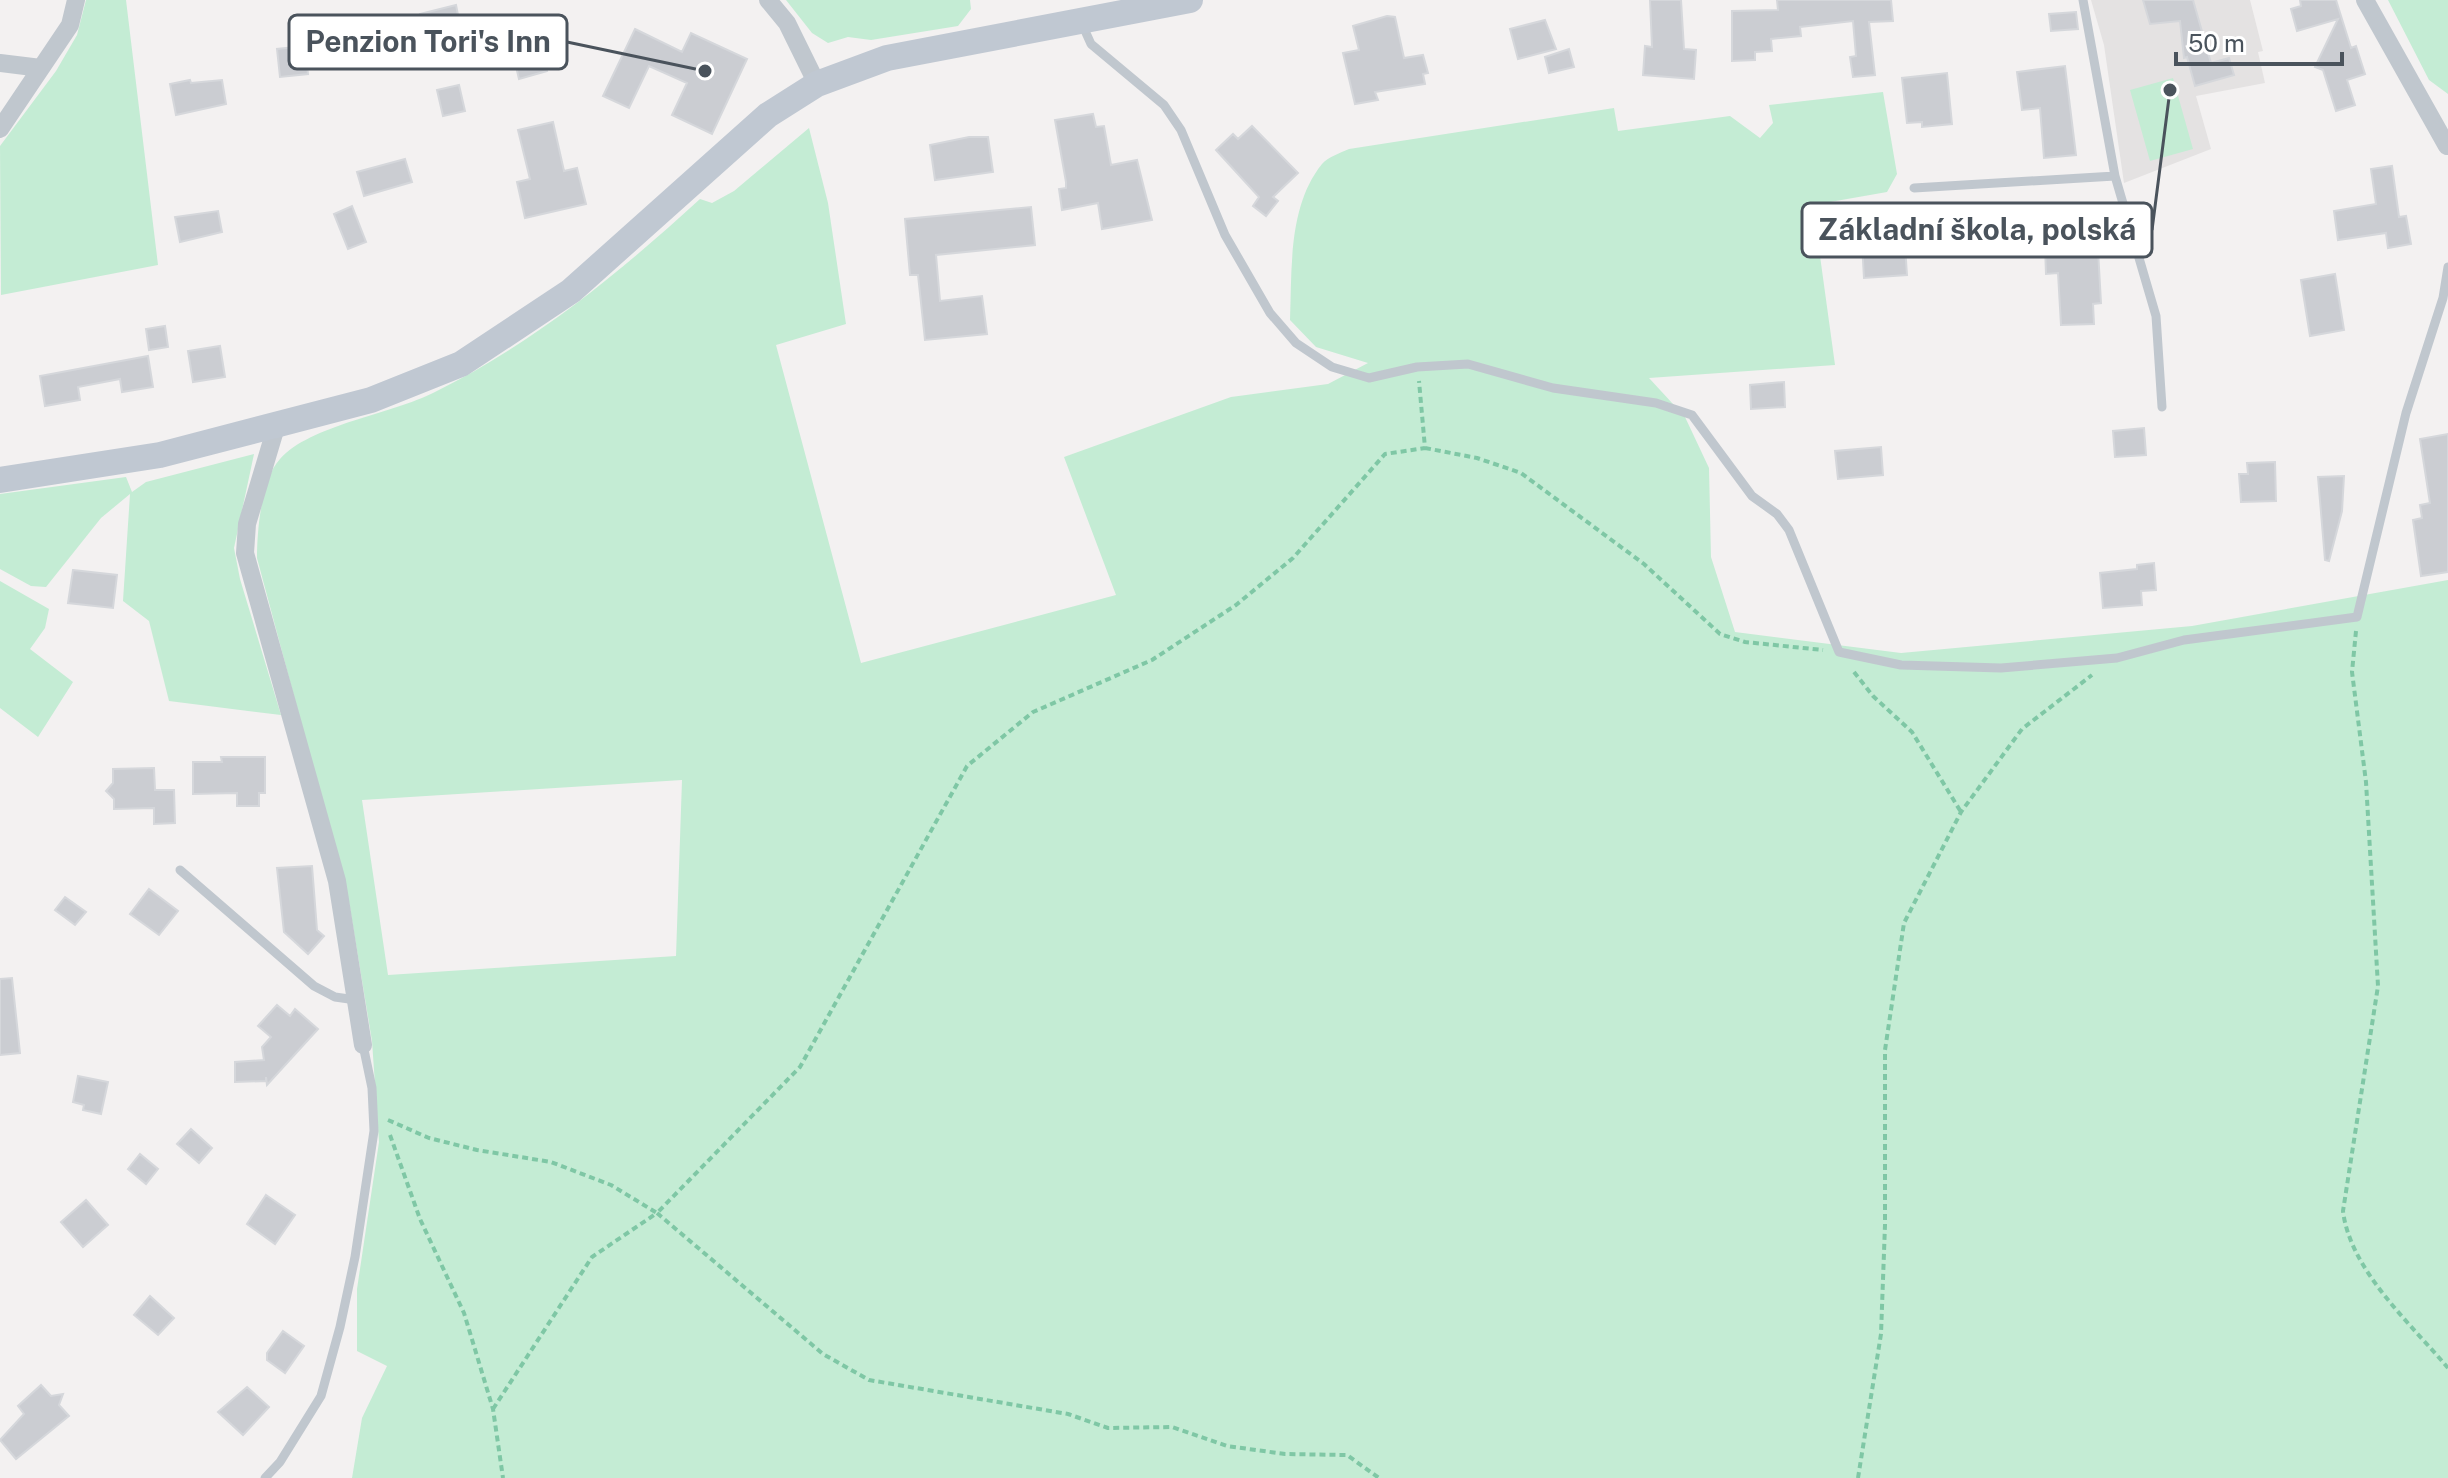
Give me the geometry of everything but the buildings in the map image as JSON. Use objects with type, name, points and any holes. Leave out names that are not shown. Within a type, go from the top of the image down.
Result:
[{"type":"street","points":[[0,129],[70,25],[76,0]]},
{"type":"street","points":[[768,0],[787,23],[817,84]]},
{"type":"street","points":[[0,480],[160,455],[276,427],[371,400],[461,364],[571,291],[768,115],[817,84],[887,58],[1190,0]]},
{"type":"street","points":[[2365,0],[2448,148]]},
{"type":"street","points":[[0,63],[41,68]]},
{"type":"street","points":[[276,427],[247,524],[245,553],[337,881],[363,1045]]},
{"type":"lane","points":[[2083,0],[2115,176],[2156,316],[2162,407]]},
{"type":"lane","points":[[1080,21],[1091,44],[1164,105],[1181,130],[1230,246],[1270,313],[1296,343],[1332,367],[1369,378],[1417,367],[1468,364],[1553,388],[1656,403],[1692,415],[1752,496],[1777,514],[1789,530],[1839,652],[1901,665],[2001,668],[2117,658],[2184,640],[2357,617],[2406,413],[2443,298],[2448,267]]},
{"type":"lane","points":[[1914,188],[2115,176]]},
{"type":"lane","points":[[180,870],[314,986],[335,997],[356,1000]]},
{"type":"lane","points":[[265,1478],[280,1462],[321,1396],[340,1327],[355,1257],[374,1131],[372,1088],[363,1045]]},
{"type":"path","points":[[1417,367],[1425,448]]},
{"type":"path","points":[[493,1409],[592,1257],[657,1213],[800,1067],[967,766],[1033,712],[1152,660],[1236,605],[1293,558],[1385,454],[1425,448],[1477,458],[1521,473],[1587,518],[1644,564],[1720,634],[1745,642],[1839,652],[1873,696],[1912,732],[1961,812]]},
{"type":"path","points":[[2357,617],[2352,672],[2366,782],[2378,986],[2347,1183],[2344,1222],[2346,1232],[2372,1279],[2448,1368]]},
{"type":"path","points":[[1858,1478],[1881,1334],[1885,1050],[1904,923],[1961,812],[2022,729],[2117,658]]},
{"type":"path","points":[[503,1478],[493,1409],[464,1313],[420,1219],[385,1119],[429,1138],[477,1150],[551,1162],[611,1185],[657,1213],[823,1354],[869,1380],[1068,1414],[1108,1428],[1172,1427],[1227,1446],[1285,1454],[1347,1455],[1379,1478]]},
{"type":"shaded area","points":[[2091,0],[2250,0],[2263,51],[2258,52],[2265,83],[2196,96],[2211,149],[2124,183],[2104,45]]},
{"type":"green space","points":[[86,0],[126,0],[158,265],[1,295],[0,146],[56,71],[77,35]]},
{"type":"green space","points":[[786,0],[970,0],[971,9],[958,26],[871,40],[848,37],[828,43],[812,33]]},
{"type":"green space","points":[[2388,0],[2448,0],[2448,94],[2429,80]]},
{"type":"green space","points":[[2173,78],[2193,149],[2150,161],[2130,90]]},
{"type":"green space","points":[[1883,92],[1897,174],[1887,192],[1813,205],[1835,365],[1649,378],[1685,417],[1709,468],[1711,557],[1735,632],[1901,653],[2192,626],[2448,580],[2448,1478],[352,1478],[362,1418],[387,1366],[357,1351],[357,1289],[379,1142],[372,1041],[349,902],[257,558],[264,492],[280,459],[311,437],[417,400],[507,351],[606,280],[700,199],[712,203],[734,191],[809,128],[828,203],[846,324],[776,345],[861,663],[1116,595],[1064,457],[1231,397],[1328,384],[1368,363],[1316,347],[1290,320],[1297,218],[1311,181],[1327,159],[1349,149],[1614,108],[1618,131],[1730,116],[1760,138],[1773,123],[1769,105]],"holes":[[[682,780],[676,956],[388,975],[362,800]]]},
{"type":"green space","points":[[254,454],[234,548],[240,579],[281,715],[169,701],[149,621],[123,601],[130,494],[101,518],[46,587],[31,586],[0,569],[0,494],[126,477],[132,492],[146,482]]},
{"type":"green space","points":[[0,581],[49,609],[45,628],[30,649],[73,682],[38,737],[0,708]]},
{"type":"place","name":"Penzion Tori's Inn","points":[[705,71]]},
{"type":"place","name":"Základní škola, polská","points":[[2170,90]]}]
